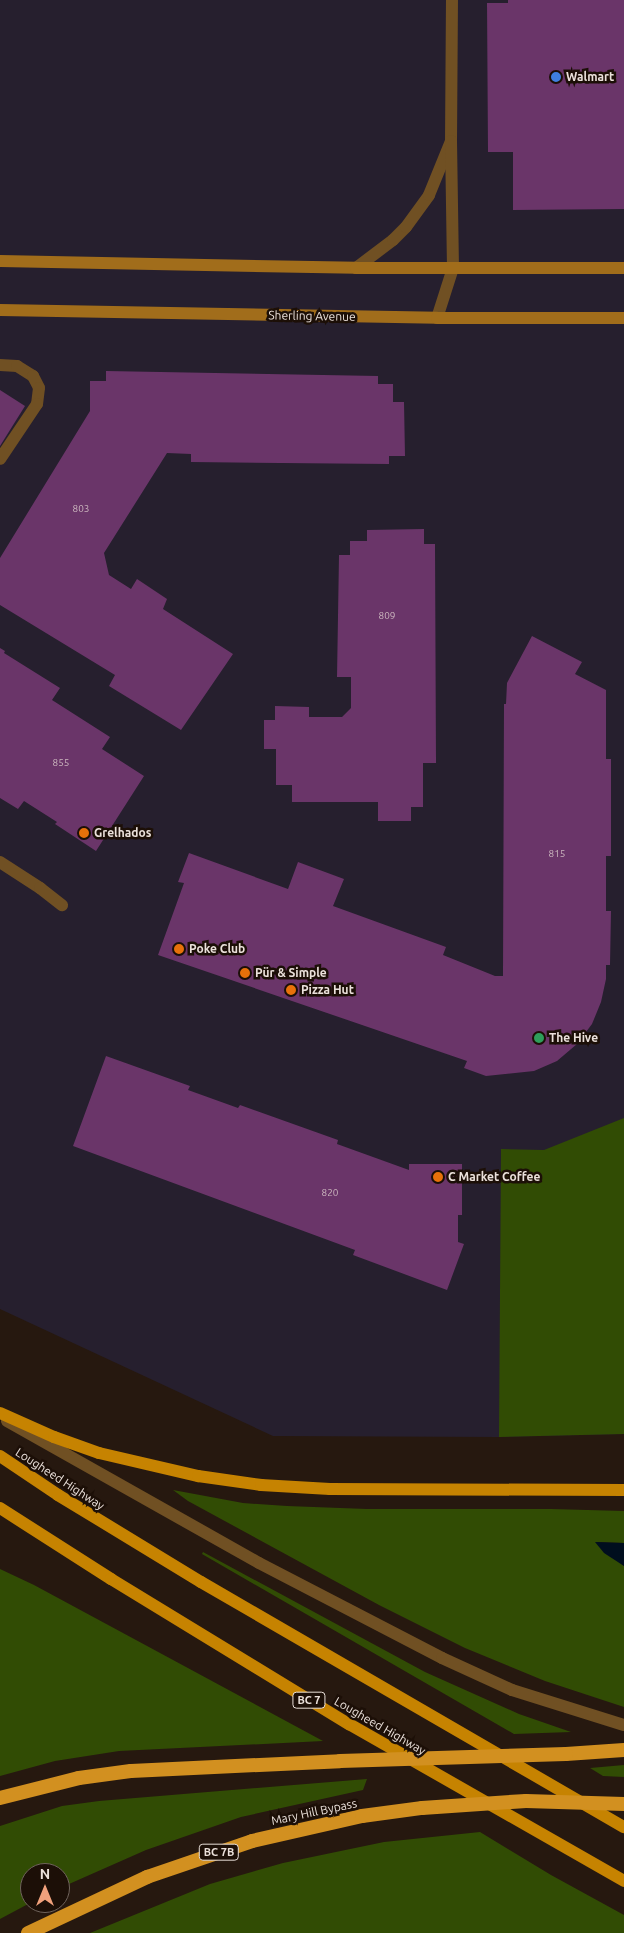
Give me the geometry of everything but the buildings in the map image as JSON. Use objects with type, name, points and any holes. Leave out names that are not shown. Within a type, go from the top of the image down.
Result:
[{"type":"highway","points":[[0,1798],[79,1778],[131,1771],[340,1761],[566,1754],[624,1750]]},
{"type":"highway","name":"Mary Hill Bypass","points":[[28,1933],[147,1877],[252,1841],[353,1818],[422,1808],[526,1801],[624,1804]]},
{"type":"main road","points":[[0,261],[356,268],[624,268]]},
{"type":"main road","name":"Sherling Avenue","points":[[0,310],[437,318],[624,318]]},
{"type":"main road","points":[[0,1413],[54,1437],[100,1453],[189,1475],[261,1486],[340,1489],[624,1490]]},
{"type":"main road","name":"Lougheed Highway","points":[[0,1456],[58,1496],[209,1587],[624,1827]]},
{"type":"main road","name":"Lougheed Highway","points":[[0,1508],[348,1724],[624,1881]]},
{"type":"lane","points":[[437,318],[454,268],[451,141],[452,0]]},
{"type":"lane","points":[[356,268],[393,240],[406,227],[429,195],[451,141]]},
{"type":"lane","points":[[0,365],[17,366],[33,376],[39,388],[37,404],[0,459]]},
{"type":"lane","points":[[0,862],[62,905]]},
{"type":"lane","points":[[0,1417],[259,1563],[442,1658],[512,1690],[624,1725]]},
{"type":"shaded area","points":[[0,0],[624,0],[624,1434],[499,1437],[273,1436],[0,1309]]},
{"type":"green space","points":[[624,1118],[624,1434],[499,1437],[501,1149],[544,1150]]},
{"type":"green space","points":[[173,1490],[243,1503],[287,1506],[367,1509],[624,1511],[624,1543],[596,1542],[624,1566],[624,1707],[545,1681],[465,1648],[379,1605],[188,1501]]},
{"type":"green space","points":[[203,1552],[425,1672],[519,1714],[571,1732],[514,1734],[202,1554]]},
{"type":"green space","points":[[0,1569],[34,1585],[323,1741],[119,1751],[55,1761],[0,1776]]},
{"type":"green space","points":[[624,1765],[624,1777],[603,1776],[590,1768]]},
{"type":"green space","points":[[367,1779],[363,1790],[241,1817],[146,1850],[70,1884],[70,1863],[20,1863],[20,1908],[0,1919],[0,1826],[62,1806],[99,1801]]},
{"type":"green space","points":[[480,1832],[551,1875],[624,1915],[624,1933],[90,1933],[210,1884],[283,1863],[384,1842]]},
{"type":"water","points":[[595,1542],[624,1543],[624,1566],[604,1553]]},
{"type":"place","name":"Walmart","points":[[556,77]]},
{"type":"place","name":"Grelhados","points":[[84,833]]},
{"type":"place","name":"Poke Club","points":[[179,949]]},
{"type":"place","name":"Pür & Simple","points":[[245,973]]},
{"type":"place","name":"Pizza Hut","points":[[291,990]]},
{"type":"place","name":"The Hive","points":[[539,1038]]},
{"type":"place","name":"C Market Coffee","points":[[438,1177]]}]
